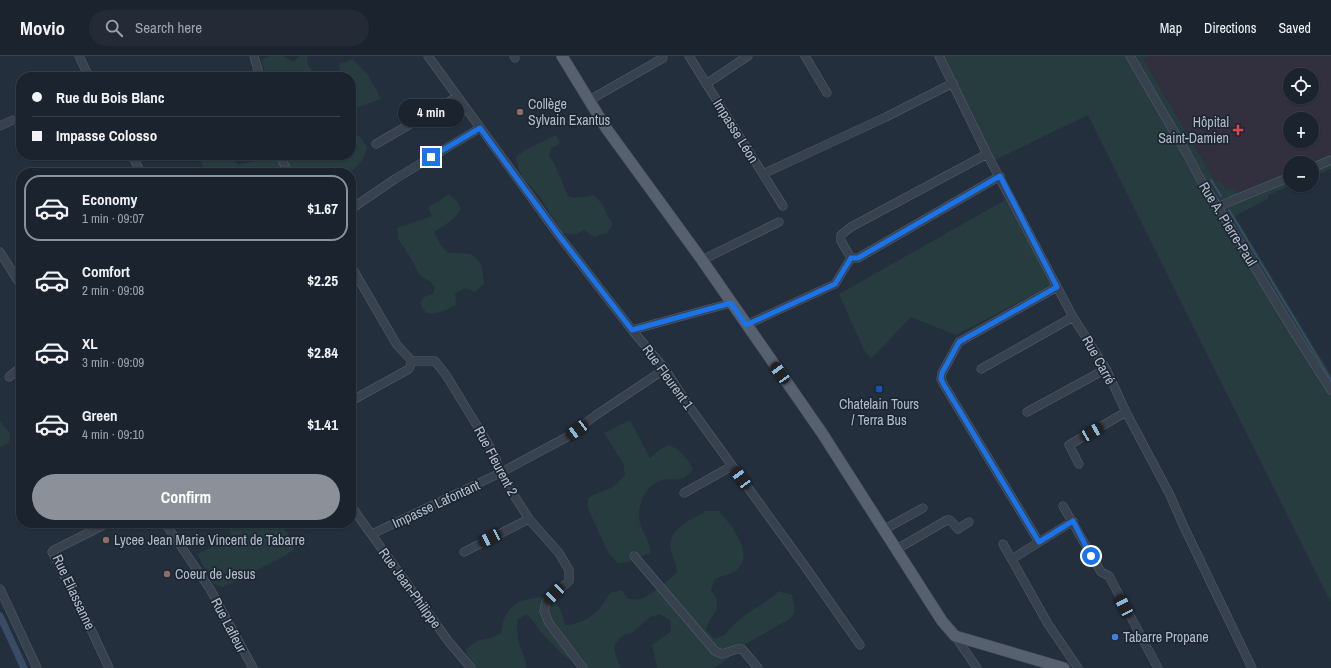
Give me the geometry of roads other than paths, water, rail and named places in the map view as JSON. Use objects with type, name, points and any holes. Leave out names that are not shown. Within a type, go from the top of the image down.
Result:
[{"type":"main road","points":[[562,56],[588,101],[606,128],[702,260],[822,433],[942,621],[956,636],[1064,668]]},
{"type":"street","points":[[79,56],[87,72]]},
{"type":"street","points":[[254,56],[259,72]]},
{"type":"street","name":"Rue Fleurent 1","points":[[428,56],[560,237],[632,330],[665,369],[686,402],[860,645]]},
{"type":"street","name":"Impasse Léon","points":[[689,56],[783,206]]},
{"type":"street","points":[[706,84],[748,56]]},
{"type":"street","points":[[805,56],[827,94]]},
{"type":"street","name":"Rue Carré","points":[[939,56],[987,154],[1000,176],[1057,287],[1106,369],[1126,412],[1170,495],[1252,668]]},
{"type":"street","name":"Rue A. Pierre-Paul","points":[[1130,56],[1204,186],[1331,390]]},
{"type":"street","points":[[588,101],[663,58]]},
{"type":"street","points":[[763,174],[886,117],[953,83]]},
{"type":"street","points":[[376,144],[457,96]]},
{"type":"street","points":[[0,126],[13,120]]},
{"type":"street","points":[[356,206],[395,179],[480,128]]},
{"type":"street","points":[[851,258],[840,241],[840,235],[851,227],[987,154]]},
{"type":"street","points":[[1319,165],[1331,160]]},
{"type":"street","points":[[851,258],[858,258],[1000,176]]},
{"type":"street","points":[[1218,207],[1283,180]]},
{"type":"street","points":[[702,260],[779,222]]},
{"type":"street","points":[[0,252],[16,278]]},
{"type":"street","points":[[746,325],[835,284],[851,258]]},
{"type":"street","points":[[356,275],[397,345],[412,361],[409,369],[356,398]]},
{"type":"street","points":[[1039,542],[941,379],[942,373],[959,342],[1057,287]]},
{"type":"street","points":[[632,330],[731,303]]},
{"type":"street","points":[[981,369],[1074,317]]},
{"type":"street","name":"Rue Fleurent 2","points":[[412,361],[435,361],[446,375],[495,455],[500,473],[529,519],[559,553],[569,570],[569,581],[546,602],[544,611],[549,623],[583,668]]},
{"type":"street","name":"Impasse Lafontant","points":[[372,534],[500,473],[567,437],[596,415],[665,369]]},
{"type":"street","points":[[1027,412],[1106,369]]},
{"type":"street","points":[[9,377],[16,372]]},
{"type":"street","points":[[1079,464],[1069,445],[1126,412]]},
{"type":"street","points":[[684,493],[732,466]]},
{"type":"street","points":[[1063,506],[1101,572],[1109,576],[1158,668]]},
{"type":"street","points":[[883,530],[923,508]]},
{"type":"street","name":"Rue Jean-Philippe","points":[[356,513],[450,642],[471,668]]},
{"type":"street","points":[[464,552],[529,519]]},
{"type":"street","points":[[896,549],[947,520],[950,520],[958,529],[969,522]]},
{"type":"street","points":[[1012,559],[1073,521]]},
{"type":"street","name":"Rue Eliassanne","points":[[98,528],[52,552],[81,608],[109,668]]},
{"type":"street","name":"Rue Lafleur","points":[[168,528],[210,589],[253,668]]},
{"type":"street","points":[[1003,544],[1048,624],[1078,668]]},
{"type":"street","points":[[634,556],[715,651],[722,654],[742,649],[758,668]]},
{"type":"street","points":[[0,590],[37,668]]},
{"type":"street","points":[[956,636],[977,668]]},
{"type":"waterway","points":[[1211,180],[1221,196]]},
{"type":"waterway","points":[[1229,210],[1331,380]]},
{"type":"waterway","points":[[0,616],[24,668]]},
{"type":"place","name":"Collège Sylvain Exantus","points":[[520,112]]},
{"type":"place","name":"Hôpital Saint-Damien","points":[[1238,130]]},
{"type":"place","name":"Chatelain Tours / Terra Bus","points":[[879,389]]},
{"type":"place","name":"Lycee Jean Marie Vincent de Tabarre","points":[[106,540]]},
{"type":"place","name":"Coeur de Jesus","points":[[167,574]]},
{"type":"place","name":"Tabarre Propane","points":[[1115,637]]}]
